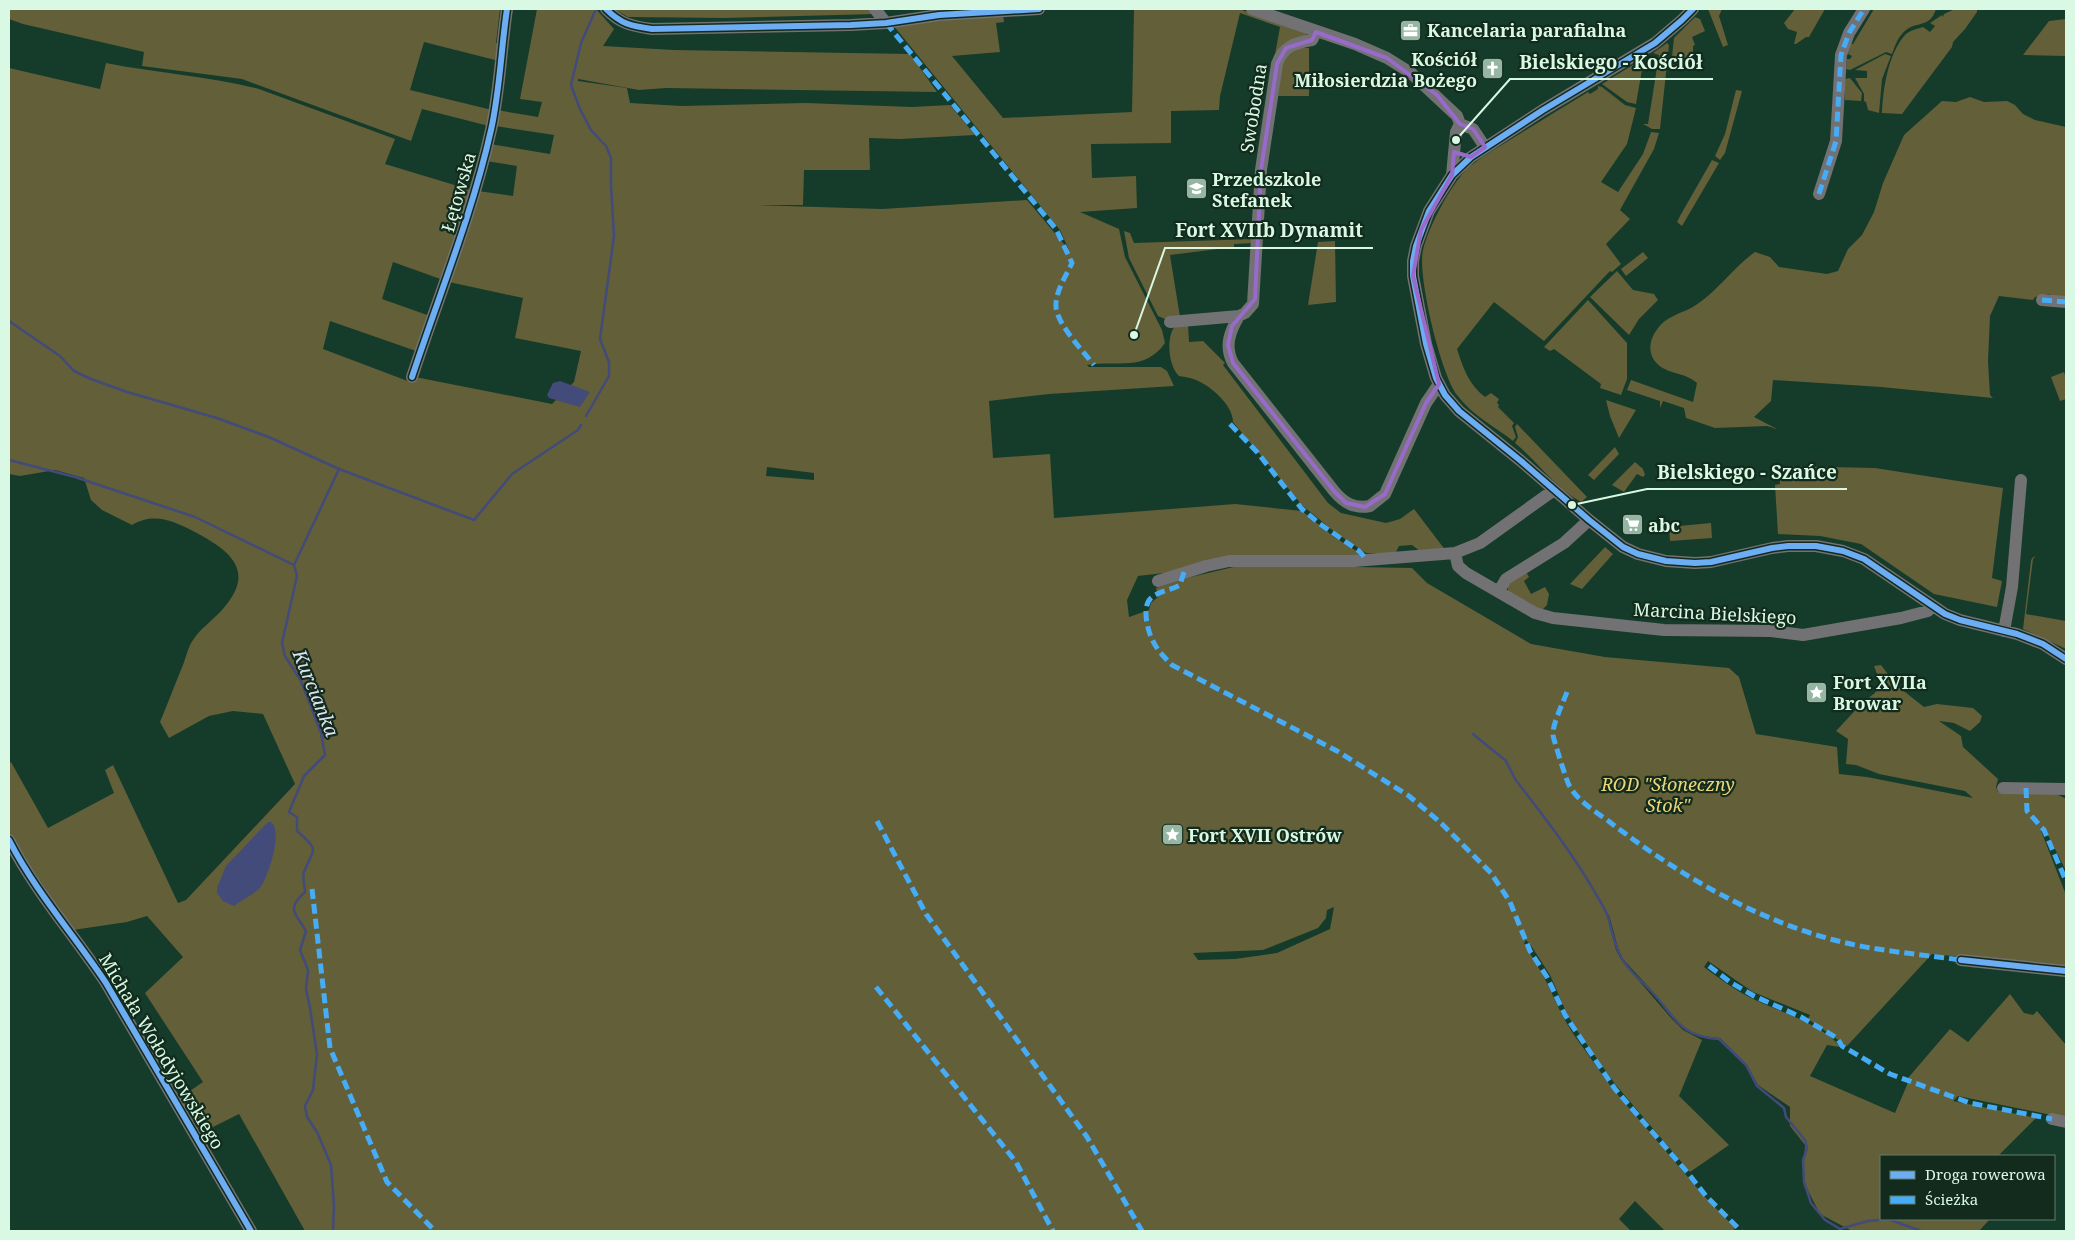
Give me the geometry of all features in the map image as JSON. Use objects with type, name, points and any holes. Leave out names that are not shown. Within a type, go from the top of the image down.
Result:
[{"type":"street","name":"Łętowska","points":[[412,377],[454,260],[483,162],[495,107],[507,9]]},
{"type":"street","points":[[606,9],[613,16],[628,25],[652,28],[841,26],[886,23],[939,15],[1038,9]]},
{"type":"street","points":[[875,9],[886,23]]},
{"type":"street","points":[[1252,9],[1373,51],[1400,65],[1457,116],[1460,124],[1456,132],[1452,176]]},
{"type":"street","points":[[1693,9],[1655,43],[1471,157],[1452,176],[1429,211],[1421,230],[1413,261],[1419,310],[1426,344],[1439,384],[1448,400],[1589,520],[1624,547],[1638,554],[1666,562],[1711,562],[1788,546],[1816,546],[1843,551],[1864,559],[1931,606],[1960,620],[2004,631],[2043,644],[2066,659]]},
{"type":"street","points":[[1819,194],[1836,141],[1841,55],[1849,33],[1864,9]]},
{"type":"street","name":"Swobodna","points":[[1316,32],[1312,40],[1286,48],[1277,64],[1261,170],[1254,299],[1250,309],[1239,316],[1229,338],[1233,362],[1323,478],[1346,503],[1358,507],[1370,506],[1385,494],[1426,403],[1439,384]]},
{"type":"street","points":[[1460,124],[1473,129],[1485,147]]},
{"type":"street","points":[[1455,148],[1461,154],[1471,157]]},
{"type":"street","points":[[2042,300],[2066,302]]},
{"type":"street","points":[[1170,322],[1239,316]]},
{"type":"street","points":[[2004,631],[2012,587],[2021,480]]},
{"type":"street","points":[[1158,581],[1229,561],[1354,561],[1455,553],[1480,543],[1554,490]]},
{"type":"street","points":[[1499,591],[1506,579],[1564,544],[1589,520]]},
{"type":"street","name":"Marcina Bielskiego","points":[[1455,553],[1458,566],[1462,570],[1535,613],[1553,618],[1692,631],[1771,631],[1803,635],[1901,618],[1928,611],[1931,606]]},
{"type":"street","points":[[2003,788],[2066,789]]},
{"type":"street","name":"Michała Wołodyjowskiego","points":[[9,840],[29,876],[106,983],[251,1231]]},
{"type":"street","points":[[1961,960],[2066,971]]},
{"type":"street","points":[[2052,1120],[2066,1122]]},
{"type":"highlighted area","points":[[1316,32],[1387,58],[1437,95],[1460,124],[1473,129],[1485,147],[1471,157],[1454,152],[1452,175],[1421,230],[1413,276],[1439,384],[1426,403],[1385,494],[1365,507],[1346,503],[1334,491],[1233,363],[1228,345],[1232,326],[1255,299],[1261,170],[1277,64],[1286,48],[1312,40]]},
{"type":"green space","points":[[9,9],[500,9],[496,43],[501,44],[499,61],[424,42],[410,90],[492,110],[489,126],[422,109],[411,141],[242,79],[142,66],[144,52],[23,24],[9,19]]},
{"type":"green space","name":"ROD \"Słoneczny Stok\"","points":[[537,9],[596,9],[614,29],[603,46],[674,50],[910,54],[937,92],[666,88],[639,90],[578,79],[578,81],[627,88],[630,103],[682,106],[806,103],[912,107],[950,105],[975,135],[900,139],[869,138],[870,170],[804,170],[803,205],[757,205],[882,209],[1027,200],[1069,250],[1060,230],[893,25],[1003,14],[1004,22],[996,23],[1000,52],[952,56],[1003,118],[1132,112],[1134,9],[1239,9],[1306,33],[1307,35],[1274,60],[1280,27],[1240,13],[1220,96],[1219,110],[1171,111],[1171,143],[1091,144],[1092,178],[1136,176],[1137,208],[1080,212],[1119,229],[1125,257],[1162,330],[1165,343],[1149,358],[1139,361],[1087,365],[1089,367],[1161,367],[1167,371],[1174,386],[1049,394],[989,401],[993,458],[1050,454],[1054,518],[1235,504],[1302,511],[1334,537],[1358,552],[1358,557],[1293,558],[1138,576],[1127,600],[1129,617],[1149,610],[1151,603],[1158,597],[1156,588],[1187,578],[1242,565],[1412,568],[1427,583],[1531,644],[1605,657],[1729,668],[1739,677],[1756,734],[1837,747],[1839,774],[1867,777],[1973,798],[1965,791],[1879,774],[1856,765],[1846,764],[1848,739],[1836,731],[1863,702],[1875,693],[1880,682],[1874,666],[1881,665],[1896,685],[1924,707],[1937,704],[1973,708],[1982,716],[1980,722],[1970,731],[1954,723],[1939,721],[1961,736],[1963,747],[1998,779],[1996,787],[1998,792],[2055,793],[2066,799],[2066,871],[2044,827],[2040,828],[2066,895],[2066,967],[1932,954],[1847,1046],[1808,1019],[1810,1015],[1753,992],[1708,961],[1704,967],[1746,996],[1800,1019],[1833,1039],[1840,1047],[1827,1045],[1810,1076],[1895,1113],[1908,1078],[1950,1029],[1968,1042],[2010,994],[2024,1013],[2033,1015],[2037,1011],[2066,1045],[2066,1118],[1958,1096],[1953,1101],[2036,1118],[1999,1155],[1880,1155],[1880,1220],[1989,1220],[1979,1231],[1852,1231],[1820,1214],[1803,1181],[1805,1145],[1790,1126],[1790,1107],[1758,1085],[1747,1065],[1720,1038],[1687,1029],[1673,1017],[1623,959],[1609,915],[1607,916],[1616,950],[1622,961],[1683,1030],[1702,1040],[1679,1096],[1729,1145],[1690,1172],[1615,1084],[1567,1014],[1550,975],[1530,944],[1526,940],[1524,943],[1544,977],[1563,1017],[1612,1088],[1704,1196],[1735,1228],[1733,1231],[1665,1231],[1635,1201],[1619,1219],[1631,1231],[305,1231],[239,1114],[197,1135],[178,1099],[203,1082],[145,993],[183,957],[147,916],[127,922],[73,930],[9,834],[9,764],[11,762],[48,828],[114,793],[105,770],[113,765],[178,903],[186,900],[295,784],[263,714],[233,711],[209,716],[169,738],[160,722],[191,643],[199,632],[222,610],[238,584],[238,573],[235,563],[228,555],[207,539],[171,521],[148,519],[132,525],[102,510],[91,500],[84,478],[55,470],[20,476],[9,474],[9,68],[100,89],[106,63],[221,81],[259,89],[395,139],[385,164],[471,190],[443,280],[393,262],[382,299],[430,316],[419,352],[330,321],[323,349],[413,383],[415,377],[552,404],[574,382],[581,351],[515,338],[523,298],[449,282],[478,191],[513,196],[517,166],[486,161],[490,144],[550,154],[554,135],[495,126],[497,110],[538,117],[542,102],[520,99]],"holes":[[[767,467],[814,473],[814,480],[766,476]],[[1334,907],[1330,929],[1277,953],[1235,959],[1198,960],[1193,953],[1263,950],[1318,928],[1326,918],[1327,910]]]},
{"type":"green space","points":[[614,9],[872,9],[876,14],[724,18],[628,17]]},
{"type":"green space","points":[[1708,9],[1722,9],[1719,16],[1728,45],[1723,47]]},
{"type":"green space","points":[[1795,9],[1825,9],[1809,37],[1794,44],[1797,32],[1788,29],[1784,23]]},
{"type":"green space","points":[[1874,9],[1936,9],[1927,22],[1910,27],[1903,32],[1892,54],[1886,52],[1850,70],[1846,69],[1847,59],[1850,59],[1852,56],[1848,54],[1851,44],[1853,44]]},
{"type":"green space","points":[[1955,9],[1977,10],[1977,12],[1953,42],[1952,47],[1902,114],[1882,113],[1888,72],[1899,43],[1905,35],[1914,30],[1923,27],[1930,32],[1935,26],[1930,23]]},
{"type":"green space","points":[[1695,17],[1700,19],[1705,31],[1692,37],[1695,45],[1693,46],[1693,57],[1671,66],[1674,38]]},
{"type":"green space","points":[[2066,19],[2066,56],[2023,55],[2049,21]]},
{"type":"green space","points":[[1667,43],[1669,45],[1660,129],[1652,129],[1643,124],[1648,124],[1659,55],[1653,53]]},
{"type":"green space","points":[[1302,48],[1309,48],[1309,96],[1278,96],[1281,67],[1287,53]]},
{"type":"green space","points":[[1885,54],[1891,56],[1882,79],[1879,113],[1868,110],[1864,101],[1864,94],[1855,78],[1867,78],[1867,71],[1855,70]]},
{"type":"green space","points":[[1644,58],[1636,104],[1627,102],[1602,84]]},
{"type":"green space","points":[[1850,78],[1862,93],[1861,101],[1845,100],[1845,79]]},
{"type":"green space","points":[[1598,86],[1625,105],[1636,108],[1627,144],[1601,182],[1618,192],[1643,154],[1651,132],[1659,133],[1654,149],[1620,210],[1630,219],[1606,244],[1621,264],[1612,272],[1610,271],[1544,341],[1494,302],[1457,349],[1471,382],[1485,397],[1491,393],[1499,399],[1498,407],[1514,423],[1512,426],[1516,437],[1513,441],[1463,403],[1451,384],[1438,347],[1427,302],[1422,263],[1423,250],[1440,208],[1453,186],[1466,170],[1495,149],[1588,92],[1590,94],[1598,89]]},
{"type":"green space","points":[[1736,90],[1742,91],[1725,153],[1720,160],[1715,156],[1725,134]]},
{"type":"green space","points":[[1970,97],[1984,102],[2007,101],[2015,105],[2023,114],[2035,120],[2066,127],[2066,298],[2048,294],[2035,297],[2033,300],[1999,296],[1990,316],[1988,361],[1990,395],[1993,398],[1881,387],[1773,380],[1771,401],[1754,417],[1777,429],[1767,426],[1715,428],[1686,418],[1684,408],[1663,401],[1660,408],[1660,401],[1627,390],[1631,380],[1693,402],[1697,383],[1686,376],[1669,371],[1658,365],[1652,356],[1650,347],[1652,339],[1661,324],[1700,303],[1755,252],[1770,257],[1779,267],[1827,274],[1838,271],[1848,249],[1862,235],[1874,212],[1883,183],[1904,135],[1942,101],[1956,102]]},
{"type":"green space","points":[[1712,160],[1719,163],[1682,226],[1677,222]]},
{"type":"green space","points":[[1124,231],[1130,233],[1134,243],[1253,239],[1253,243],[1234,244],[1234,247],[1170,255],[1180,317],[1165,319],[1158,316],[1129,258]]},
{"type":"green space","points":[[1335,241],[1336,302],[1308,305],[1318,242]]},
{"type":"green space","points":[[1643,252],[1648,258],[1626,276],[1621,269]]},
{"type":"green space","points":[[1617,271],[1633,290],[1654,294],[1658,300],[1639,319],[1629,335],[1590,297]]},
{"type":"green space","points":[[1588,300],[1627,343],[1627,379],[1621,395],[1600,388],[1601,384],[1554,349],[1550,351],[1544,347]]},
{"type":"green space","points":[[1188,325],[1189,342],[1203,341],[1225,363],[1223,365],[1328,503],[1341,513],[1386,523],[1400,519],[1414,509],[1446,551],[1421,552],[1412,545],[1399,546],[1395,554],[1366,553],[1336,533],[1303,506],[1233,422],[1229,408],[1224,401],[1204,384],[1197,380],[1179,376],[1175,371],[1172,365],[1170,337],[1175,326]]},
{"type":"green space","points":[[2064,372],[2066,378],[2066,399],[2060,401],[2051,377]]},
{"type":"green space","points":[[1606,400],[1636,410],[1619,438],[1610,416]]},
{"type":"green space","points":[[1517,424],[1587,497],[1581,502],[1563,490],[1515,443],[1518,437],[1515,427]]},
{"type":"green space","points":[[1615,447],[1619,454],[1594,480],[1588,475]]},
{"type":"green space","points":[[1635,462],[1643,469],[1645,475],[1643,477],[1637,474],[1624,492],[1612,485]]},
{"type":"green space","points":[[1780,466],[1875,468],[2003,488],[1992,578],[2002,581],[1997,607],[1934,594],[1861,544],[1820,536],[1778,534],[1775,485],[1780,484]]},
{"type":"green space","points":[[1711,523],[1712,538],[1670,541],[1669,527]]},
{"type":"green space","points":[[1605,547],[1613,554],[1582,589],[1570,584]]},
{"type":"green space","points":[[2036,556],[2033,559],[2026,614],[2066,621],[2066,649],[2023,629],[2031,561],[2032,558]]},
{"type":"green space","points":[[1525,570],[1529,577],[1524,581],[1531,594],[1545,587],[1549,594],[1547,605],[1541,611],[1508,591],[1508,582]]},
{"type":"water","points":[[560,381],[590,392],[580,407],[549,398],[547,395],[553,383]]},
{"type":"water","points":[[268,822],[271,822],[276,834],[274,852],[262,885],[253,894],[234,906],[223,901],[217,893],[217,888],[226,866]]},
{"type":"waterway","points":[[586,416],[609,376],[609,362],[600,339],[614,236],[611,158],[606,146],[591,130],[580,109],[571,85],[581,43],[596,9]]},
{"type":"waterway","name":"Kurcianka","points":[[9,321],[60,356],[74,371],[91,379],[127,392],[217,418],[271,438],[339,469],[294,565],[297,576],[282,643],[285,656],[301,681],[321,733],[325,755],[304,776],[289,812],[297,817],[297,831],[309,842],[313,850],[303,874],[305,892],[295,903],[294,911],[306,931],[300,950],[308,970],[306,989],[317,1054],[313,1090],[305,1106],[307,1117],[317,1132],[331,1165],[334,1206],[333,1231]]},
{"type":"waterway","points":[[339,469],[474,520],[512,474],[578,430],[581,425]]},
{"type":"waterway","points":[[9,460],[75,477],[195,517],[294,565]]},
{"type":"waterway","points":[[1473,734],[1506,761],[1515,779],[1573,857],[1608,917],[1613,937],[1627,967],[1686,1030],[1719,1039],[1746,1065],[1757,1086],[1784,1108],[1786,1117],[1805,1140],[1807,1148],[1803,1160],[1804,1182],[1811,1203],[1825,1220],[1840,1229],[1868,1221],[1880,1220]]},
{"type":"waterway","points":[[1891,1220],[1921,1231]]},
{"type":"marked path","points":[[1819,194],[1836,141],[1841,55],[1849,33],[1864,9]]},
{"type":"marked path","points":[[886,23],[1056,229],[1072,263],[1057,296],[1057,314],[1071,337],[1094,365]]},
{"type":"marked path","points":[[2042,300],[2066,302]]},
{"type":"marked path","points":[[1230,424],[1257,452],[1302,509],[1359,551],[1367,560]]},
{"type":"marked path","points":[[1184,572],[1180,585],[1154,596],[1146,607],[1146,620],[1152,639],[1162,654],[1172,665],[1337,751],[1409,796],[1441,823],[1491,873],[1510,902],[1530,951],[1547,977],[1565,1015],[1615,1089],[1706,1196],[1741,1231]]},
{"type":"marked path","points":[[1567,692],[1556,720],[1553,735],[1569,785],[1588,806],[1636,842],[1689,877],[1745,907],[1804,931],[1865,947],[1961,960]]},
{"type":"marked path","points":[[2026,788],[2027,811],[2044,830],[2066,881]]},
{"type":"marked path","points":[[877,821],[926,914],[1087,1137],[1142,1231]]},
{"type":"marked path","points":[[312,889],[330,1048],[387,1182],[435,1231]]},
{"type":"marked path","points":[[1709,966],[1730,982],[1754,996],[1801,1017],[1837,1038],[1842,1046],[1890,1074],[1970,1103],[2052,1119]]},
{"type":"marked path","points":[[876,987],[1016,1162],[1053,1231]]},
{"type":"cycle path","points":[[412,377],[465,224],[483,162],[496,100],[507,9]]},
{"type":"cycle path","points":[[606,9],[627,24],[652,29],[851,25],[886,23],[939,15],[1039,9]]},
{"type":"cycle path","points":[[1693,9],[1655,43],[1543,110],[1471,157],[1452,175],[1429,211],[1416,246],[1413,261],[1413,276],[1426,344],[1436,378],[1445,395],[1459,411],[1521,461],[1589,520],[1623,547],[1638,554],[1666,561],[1695,563],[1711,562],[1788,546],[1816,546],[1843,551],[1864,559],[1945,614],[1960,620],[2017,634],[2043,644],[2066,659]]},
{"type":"cycle path","points":[[9,840],[43,895],[106,983],[251,1231]]},
{"type":"cycle path","points":[[1961,960],[2066,971]]},
{"type":"place","name":"Kancelaria parafialna","points":[[1411,30]]},
{"type":"place","name":"Kościół Miłosierdzia Bożego","points":[[1493,69]]},
{"type":"place","name":"Bielskiego - Kościół","points":[[1456,140]]},
{"type":"place","name":"Przedszkole Stefanek","points":[[1196,189]]},
{"type":"place","name":"Fort XVIIb Dynamit","points":[[1134,335]]},
{"type":"place","name":"Bielskiego - Szańce","points":[[1572,505]]},
{"type":"place","name":"abc","points":[[1632,525]]},
{"type":"place","name":"Fort XVIIa Browar","points":[[1817,692]]},
{"type":"place","name":"Fort XVII Ostrów","points":[[1172,835]]}]
